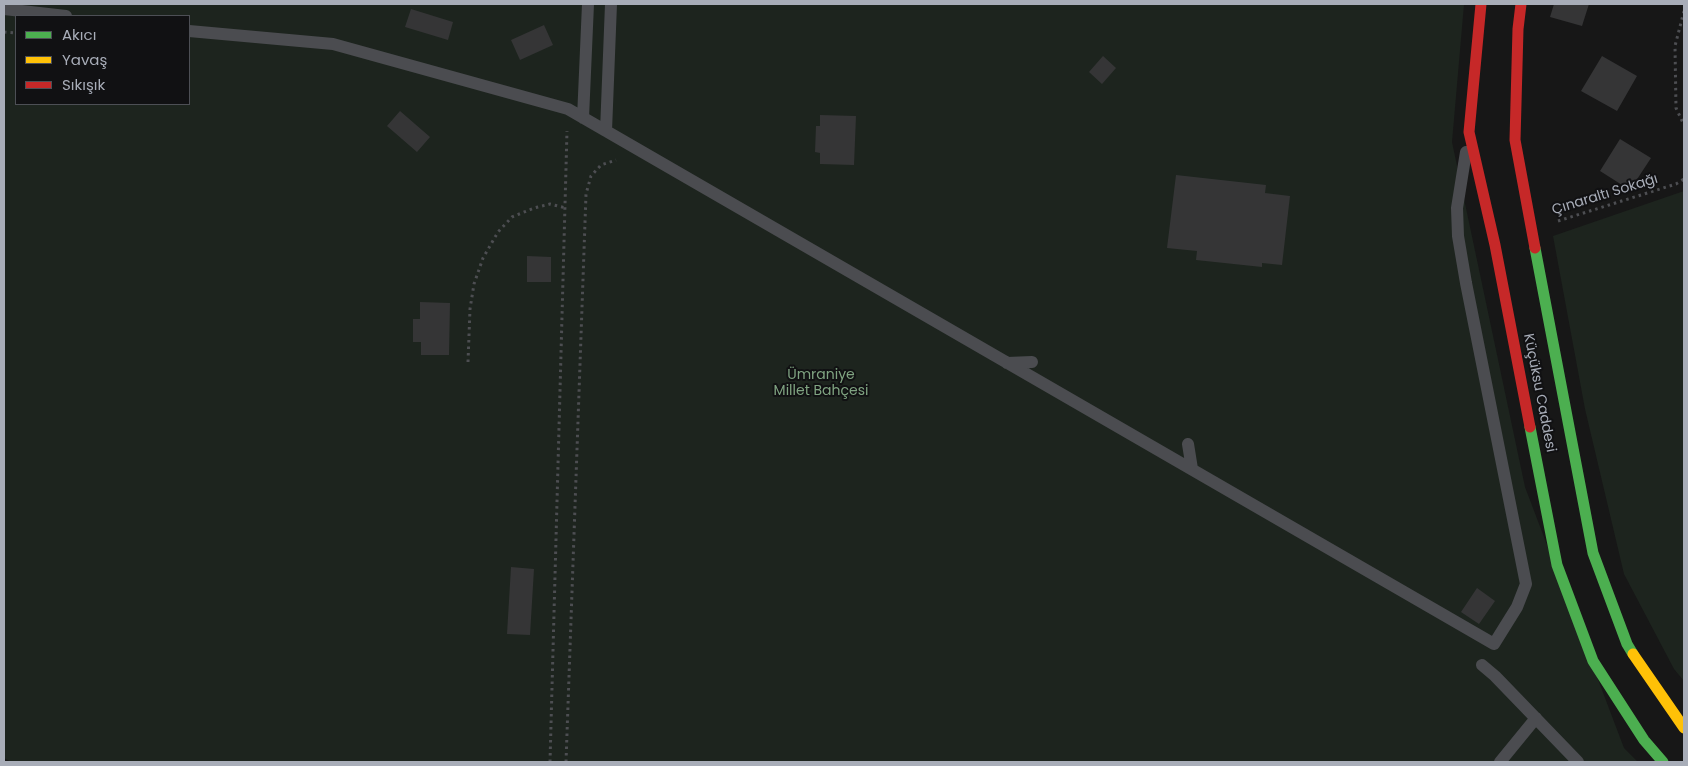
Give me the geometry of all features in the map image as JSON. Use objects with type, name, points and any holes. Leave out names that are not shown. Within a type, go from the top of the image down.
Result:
[{"type":"main road","name":"Küçüksu Caddesi","points":[[1481,4],[1469,132],[1497,255],[1557,565],[1593,661],[1644,740],[1663,762]]},
{"type":"main road","name":"Küçüksu Caddesi","points":[[1521,4],[1518,29],[1515,140],[1593,553],[1627,644],[1684,728]]},
{"type":"lane","points":[[584,118],[588,4]]},
{"type":"lane","points":[[606,131],[611,4]]},
{"type":"lane","points":[[4,9],[57,15]]},
{"type":"lane","points":[[190,31],[333,44],[568,109],[1494,644],[1517,607],[1526,584],[1458,236],[1458,208],[1469,132]]},
{"type":"lane","points":[[1008,363],[1032,362]]},
{"type":"lane","points":[[1188,444],[1192,470]]},
{"type":"lane","points":[[1482,665],[1495,676],[1578,762]]},
{"type":"lane","points":[[1500,762],[1536,718]]},
{"type":"path","points":[[1684,11],[1675,46],[1676,108],[1684,126]]},
{"type":"path","points":[[550,762],[568,109]]},
{"type":"path","points":[[566,762],[586,194],[591,176],[601,165],[622,159]]},
{"type":"path","name":"Çınaraltı Sokağı","points":[[1531,230],[1684,180]]},
{"type":"path","points":[[468,362],[470,309],[474,284],[483,258],[498,232],[512,217],[534,208],[550,204],[566,208]]},
{"type":"green space","name":"Ümraniye Millet Bahçesi","points":[[4,4],[1464,4],[1452,142],[1525,487],[1624,748],[1638,762],[11,762],[4,758]]},
{"type":"green space","points":[[1684,191],[1684,681],[1674,669],[1624,574],[1585,409],[1553,236]]},
{"type":"building","points":[[1554,4],[1589,4],[1582,26],[1550,17]]},
{"type":"building","points":[[411,9],[453,22],[448,40],[405,27]]},
{"type":"building","points":[[544,25],[553,45],[520,60],[511,40]]},
{"type":"building","points":[[1103,56],[1116,68],[1102,84],[1089,72]]},
{"type":"building","points":[[1602,56],[1637,76],[1617,111],[1581,91]]},
{"type":"building","points":[[400,111],[430,137],[417,152],[387,126]]},
{"type":"building","points":[[820,115],[856,116],[854,165],[820,164],[820,153],[815,152],[816,126],[820,126]]},
{"type":"building","points":[[1620,139],[1651,158],[1630,190],[1600,171]]},
{"type":"building","points":[[1176,175],[1266,185],[1265,193],[1290,196],[1282,265],[1262,263],[1262,267],[1196,260],[1197,251],[1167,248]]},
{"type":"building","points":[[527,256],[551,257],[551,282],[527,282]]},
{"type":"building","points":[[420,302],[450,303],[449,355],[421,355],[421,342],[413,342],[413,319],[420,319]]},
{"type":"building","points":[[511,567],[534,569],[530,635],[507,634]]},
{"type":"building","points":[[1477,588],[1495,601],[1479,624],[1461,612]]},
{"type":"traffic: fast","points":[[1535,248],[1593,553],[1627,644],[1633,654]]},
{"type":"traffic: fast","points":[[1530,427],[1557,565],[1593,661],[1644,740],[1663,762]]},
{"type":"traffic: slow","points":[[1633,654],[1684,728]]},
{"type":"traffic: jam","points":[[1481,4],[1469,132],[1495,245],[1530,427]]},
{"type":"traffic: jam","points":[[1521,4],[1518,29],[1515,140],[1535,248]]}]
